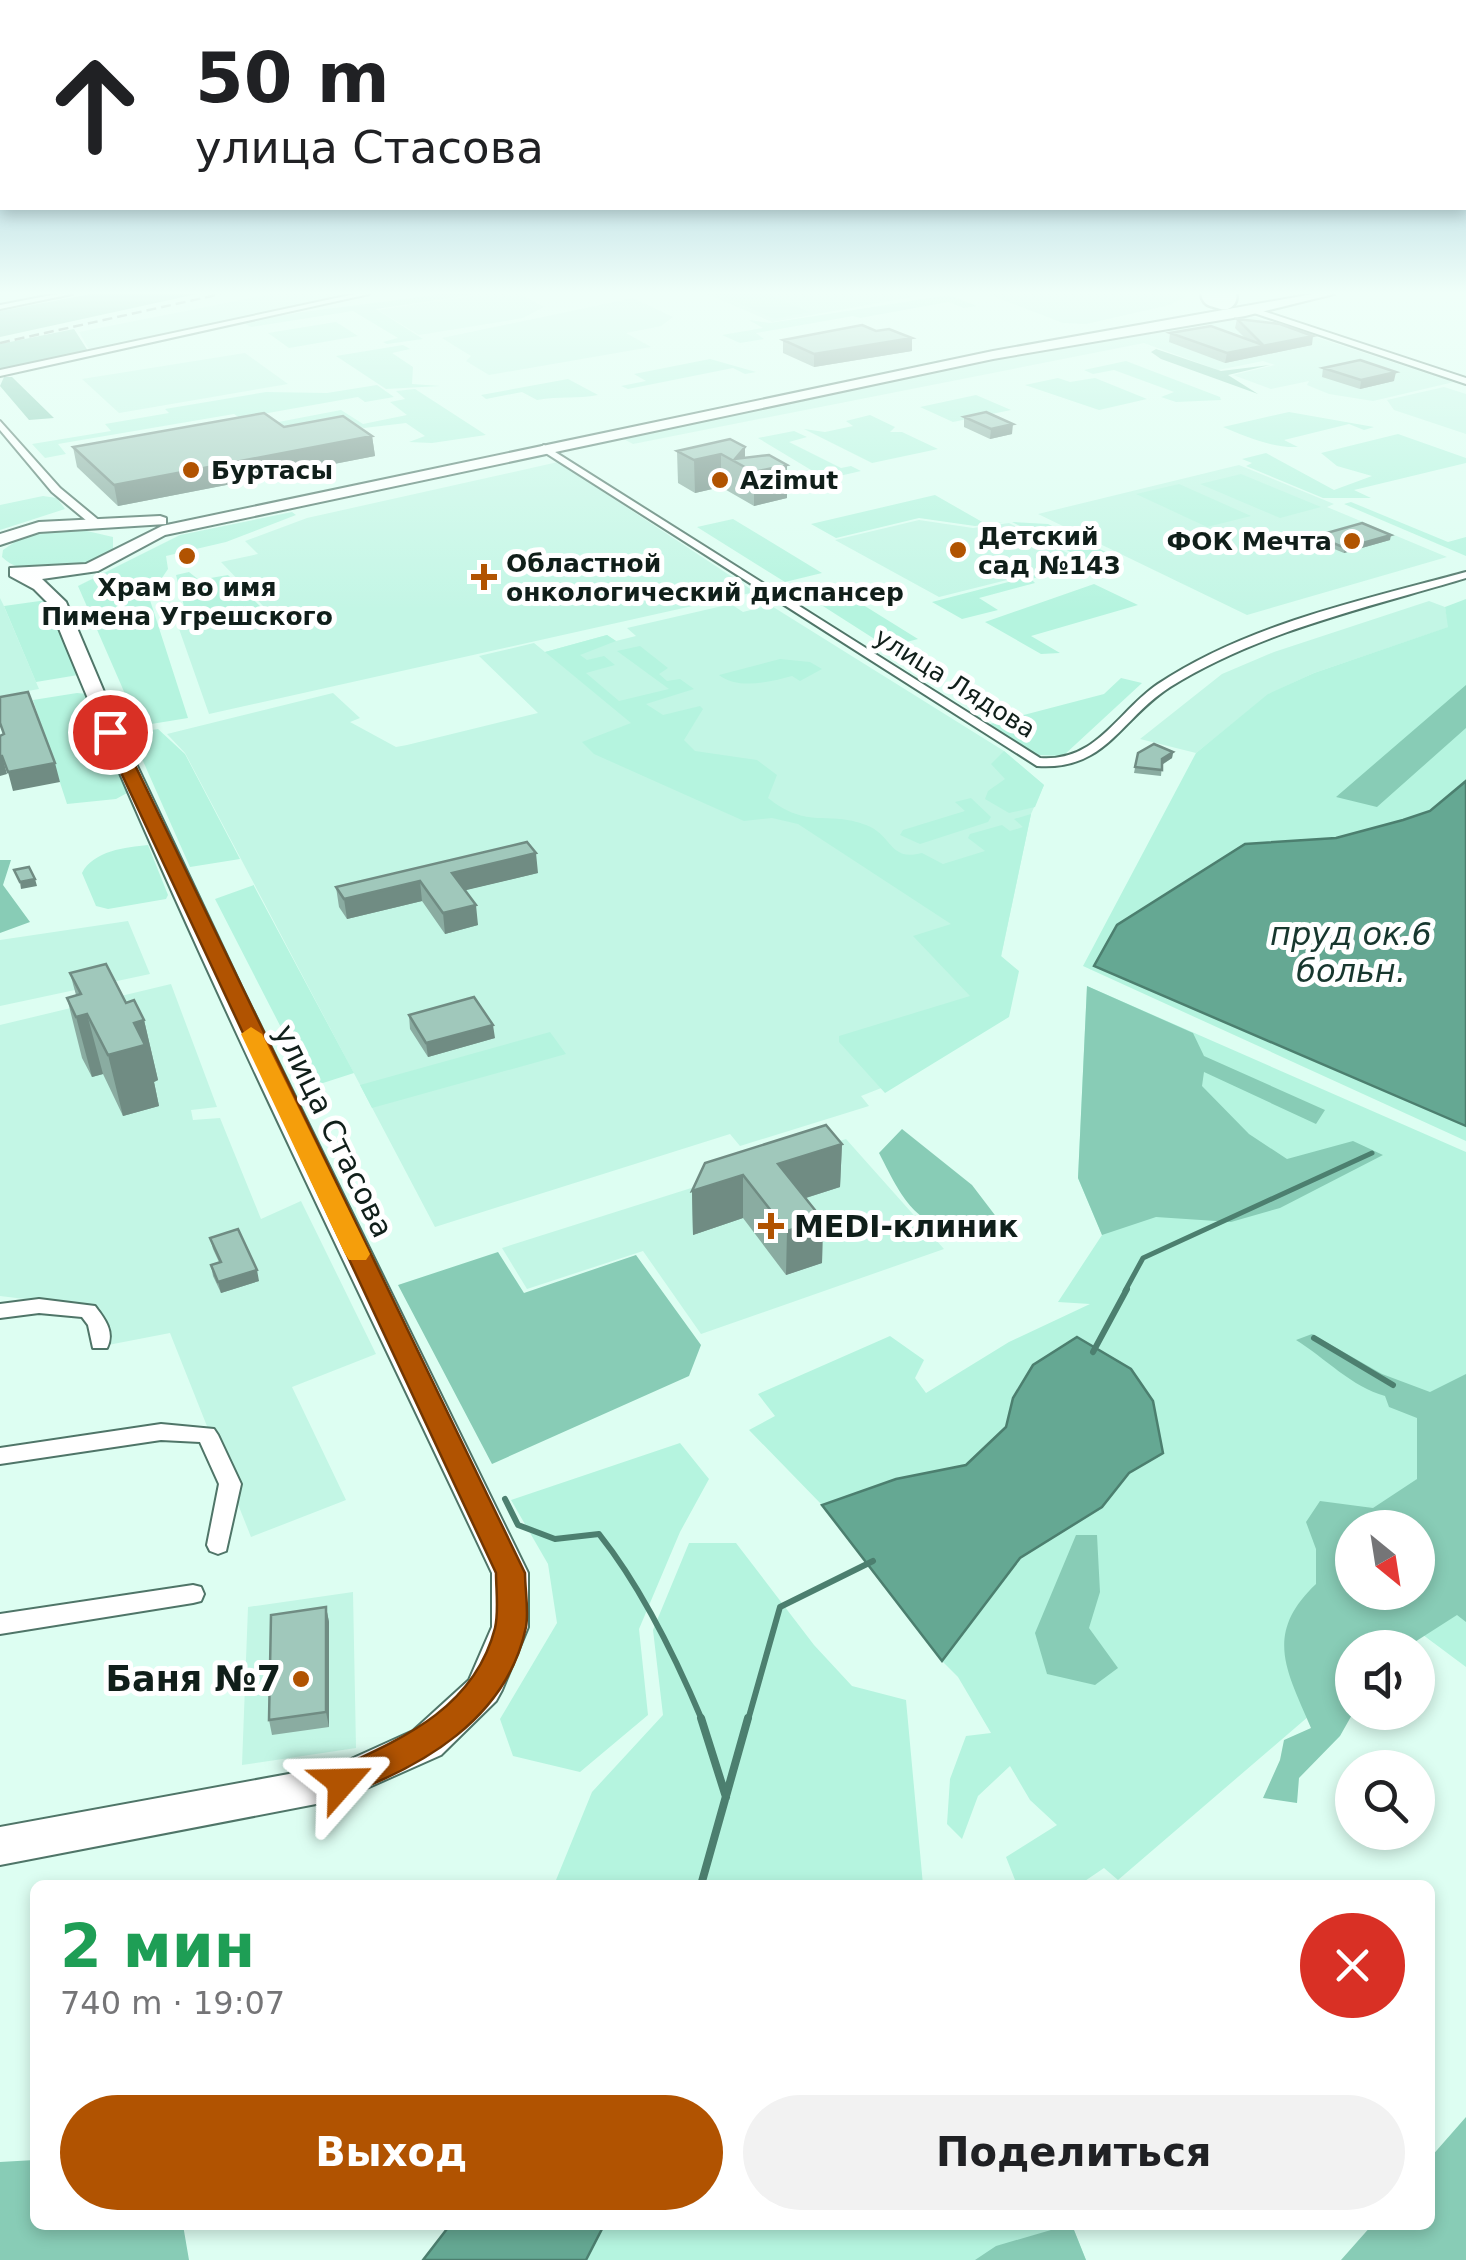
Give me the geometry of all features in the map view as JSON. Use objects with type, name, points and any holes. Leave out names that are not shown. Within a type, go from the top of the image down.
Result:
[{"type":"main road","points":[[103,525],[151,523],[740,399]]},
{"type":"main road","points":[[5,570],[35,581],[57,602],[62,582],[162,531],[778,399]]},
{"type":"main road","points":[[0,540],[70,516],[126,534],[128,546]]},
{"type":"main road","points":[[5,570],[88,568]]},
{"type":"main road","name":"улица Стасова","points":[[0,1846],[342,1782],[427,1743],[484,1690],[510,1626],[510,1573],[110,732],[57,602]]},
{"type":"street","points":[[0,424],[70,516]]},
{"type":"street","name":"улица Лядова","points":[[544,448],[1022,752],[1060,766],[1082,760],[1160,688],[1220,655],[1466,575]]},
{"type":"street","points":[[0,1311],[39,1306],[88,1312],[98,1324],[100,1343]]},
{"type":"street","points":[[0,1456],[160,1432],[206,1435],[230,1484],[218,1546]]},
{"type":"street","points":[[0,1624],[193,1594]]},
{"type":"shaded area","points":[[11,399],[35,399],[54,418],[29,420]]},
{"type":"shaded area","points":[[104,399],[198,399],[119,413]]},
{"type":"shaded area","points":[[222,399],[344,399],[58,444],[66,454],[45,458],[32,444],[111,431],[105,424],[169,413],[165,409]]},
{"type":"shaded area","points":[[431,399],[486,435],[432,443],[409,442],[425,436],[406,423],[364,428],[328,419],[269,429],[263,425],[341,410],[363,424],[407,415],[390,402]]},
{"type":"shaded area","points":[[796,399],[858,399],[633,444],[618,436]]},
{"type":"shaded area","points":[[955,399],[986,399],[1011,410],[953,422],[920,407]]},
{"type":"shaded area","points":[[1068,399],[1145,399],[1099,410]]},
{"type":"shaded area","points":[[1168,399],[1221,400],[1176,402]]},
{"type":"shaded area","points":[[1466,399],[1466,434],[1394,410],[1387,400]]},
{"type":"shaded area","points":[[1289,412],[1374,427],[1364,430],[1349,424],[1284,440],[1298,447],[1288,447],[1223,427]]},
{"type":"shaded area","points":[[870,415],[895,427],[890,432],[902,432],[938,449],[872,463],[804,429],[825,432],[853,426],[846,421]]},
{"type":"shaded area","points":[[794,431],[807,437],[789,442],[841,468],[851,466],[861,471],[826,479],[758,438]]},
{"type":"shaded area","points":[[1398,434],[1466,458],[1466,463],[1354,490],[1371,498],[1323,498],[1246,466],[1252,463],[1242,459],[1266,453],[1334,490],[1372,476],[1337,466],[1321,453]]},
{"type":"shaded area","name":"Областной онкологический диспансер","points":[[558,462],[755,592],[209,714],[178,626],[265,608],[221,562],[258,554],[245,541],[307,518]]},
{"type":"shaded area","points":[[1239,465],[1447,557],[1247,615],[1038,514]]},
{"type":"shaded area","points":[[1241,474],[1321,507],[1280,518],[1200,484]]},
{"type":"shaded area","points":[[1179,484],[1251,516],[1207,527],[1136,494]]},
{"type":"shaded area","points":[[935,495],[984,523],[1003,522],[975,526],[919,518],[836,538],[811,524]]},
{"type":"shaded area","points":[[43,496],[57,498],[65,509],[0,530],[0,505]]},
{"type":"shaded area","points":[[1351,502],[1448,542],[1466,537],[1466,556],[1344,504]]},
{"type":"shaded area","points":[[292,512],[296,515],[226,542],[166,556],[168,569],[149,597],[188,718],[139,726],[78,586],[180,535]]},
{"type":"shaded area","points":[[733,519],[822,573],[785,582],[697,527]]},
{"type":"shaded area","name":"Детский сад №143","points":[[919,520],[973,528],[1009,523],[1083,561],[939,597],[835,540]]},
{"type":"shaded area","points":[[1012,522],[1048,524],[1112,555],[1110,569],[1092,564],[1031,579],[1035,583],[979,598],[998,610],[962,619],[932,602],[1088,561]]},
{"type":"shaded area","points":[[74,528],[113,537],[113,549],[89,562],[58,570],[26,569],[2,557],[3,550],[22,537]]},
{"type":"shaded area","points":[[189,572],[199,580],[228,575],[261,607],[188,622],[176,575]]},
{"type":"shaded area","points":[[1094,584],[1138,605],[1031,636],[1060,653],[1041,654],[985,622]]},
{"type":"shaded area","points":[[831,585],[918,639],[887,647],[801,592]]},
{"type":"shaded area","points":[[0,598],[3,604],[39,689],[0,696]]},
{"type":"shaded area","points":[[1466,599],[1466,1141],[1083,966],[1196,753],[1268,694],[1314,673],[1448,627],[1445,607]]},
{"type":"shaded area","points":[[47,600],[78,675],[36,682],[4,606]]},
{"type":"shaded area","points":[[1429,601],[1445,607],[1449,627],[1314,673],[1269,694],[1196,753],[1140,739],[1222,674],[1274,652]]},
{"type":"shaded area","points":[[731,604],[743,612],[770,605],[1004,751],[1044,785],[1031,814],[1001,957],[1000,1012],[889,1085],[861,1096],[869,1106],[740,1146],[730,1134],[435,1227],[185,753],[167,734],[333,693],[360,718],[350,722],[396,747],[407,745],[538,713],[479,656],[534,643],[545,652],[607,635],[616,641],[636,636],[627,628]]},
{"type":"shaded area","points":[[607,635],[616,641],[580,655],[587,660],[604,656],[615,665],[586,673],[619,701],[669,689],[617,651],[640,646],[668,668],[659,674],[667,681],[680,679],[694,689],[646,704],[663,715],[700,706],[703,709],[684,740],[695,751],[757,760],[777,775],[768,798],[795,814],[866,825],[897,851],[922,853],[943,864],[985,851],[968,838],[970,834],[1002,825],[1010,831],[1023,827],[1014,819],[1031,814],[1001,956],[1019,971],[1009,1017],[885,1093],[839,1042],[839,1036],[970,996],[913,936],[951,924],[798,824],[772,818],[744,821],[594,754],[582,742],[631,723],[545,652]]},
{"type":"shaded area","points":[[780,659],[810,662],[822,669],[800,681],[792,676],[745,683],[719,675]]},
{"type":"shaded area","points":[[1121,678],[1142,683],[1063,756],[1038,755],[986,725],[1104,694]]},
{"type":"shaded area","points":[[1466,685],[1466,728],[1377,807],[1336,797]]},
{"type":"shaded area","points":[[87,694],[129,792],[116,799],[67,804],[33,700]]},
{"type":"shaded area","points":[[158,729],[185,754],[240,859],[190,867],[131,734]]},
{"type":"shaded area","points":[[1004,751],[1044,785],[1035,807],[1009,813],[985,799],[988,791],[1005,779],[991,764]]},
{"type":"shaded area","points":[[971,798],[991,817],[988,822],[920,844],[900,835],[903,830],[965,811],[955,802]]},
{"type":"shaded area","points":[[148,845],[168,895],[166,899],[108,909],[96,906],[82,873],[87,866],[111,852]]},
{"type":"shaded area","points":[[0,860],[11,860],[3,885],[30,922],[0,933]]},
{"type":"shaded area","points":[[254,885],[354,1073],[323,1083],[309,1082],[215,899]]},
{"type":"shaded area","points":[[128,921],[150,974],[0,1006],[0,940]]},
{"type":"shaded area","points":[[171,984],[217,1107],[191,1110],[193,1120],[220,1118],[261,1219],[301,1201],[376,1354],[292,1387],[346,1500],[251,1537],[170,1333],[108,1345],[100,1308],[0,1296],[0,1025]]},
{"type":"shaded area","points":[[1087,986],[1466,1152],[1466,1667],[1435,1644],[1435,1630],[1416,1630],[1411,1626],[1400,1630],[1335,1630],[1335,1694],[1118,1880],[1104,1868],[1086,1880],[1015,1880],[1006,1857],[1057,1825],[1030,1800],[1010,1766],[978,1796],[962,1839],[947,1824],[950,1779],[966,1736],[991,1733],[958,1677],[942,1661],[1020,1558],[1102,1507],[1129,1473],[1163,1453],[1131,1369],[1077,1337],[1013,1398],[1006,1427],[966,1465],[896,1479],[822,1505],[749,1430],[775,1416],[758,1394],[890,1336],[924,1360],[915,1378],[926,1393],[1009,1342],[1090,1304],[1058,1302],[1102,1235],[1078,1178]]},
{"type":"shaded area","points":[[1087,986],[1193,1033],[1204,1056],[1325,1110],[1316,1124],[1204,1072],[1202,1086],[1249,1134],[1287,1159],[1353,1141],[1383,1155],[1280,1208],[1231,1222],[1156,1217],[1102,1235],[1078,1178]]},
{"type":"shaded area","points":[[550,1032],[566,1054],[372,1108],[360,1085]]},
{"type":"shaded area","points":[[902,1129],[972,1185],[1004,1227],[976,1240],[939,1227],[915,1210],[879,1153]]},
{"type":"shaded area","points":[[846,1139],[944,1249],[701,1334],[643,1251],[527,1289],[502,1248]]},
{"type":"shaded area","points":[[498,1252],[524,1293],[636,1255],[701,1345],[689,1376],[492,1464],[398,1285]]},
{"type":"shaded area","points":[[1312,1334],[1382,1374],[1430,1392],[1466,1374],[1466,1622],[1457,1615],[1434,1630],[1335,1630],[1335,1730],[1343,1730],[1299,1778],[1297,1803],[1263,1798],[1280,1760],[1284,1740],[1311,1728],[1288,1671],[1285,1653],[1289,1620],[1316,1584],[1316,1549],[1306,1522],[1320,1501],[1373,1508],[1417,1479],[1417,1418],[1389,1407],[1385,1396],[1350,1379],[1296,1340]]},
{"type":"shaded area","points":[[680,1443],[709,1479],[680,1532],[639,1629],[648,1715],[580,1772],[513,1756],[500,1719],[557,1623],[548,1564],[511,1500]]},
{"type":"shaded area","points":[[1076,1535],[1097,1535],[1100,1592],[1089,1628],[1118,1668],[1095,1685],[1047,1674],[1035,1633]]},
{"type":"shaded area","points":[[689,1543],[736,1543],[814,1645],[852,1686],[906,1700],[923,1880],[556,1880],[592,1792],[663,1715],[653,1630]]},
{"type":"shaded area","points":[[353,1592],[356,1748],[242,1765],[248,1607]]},
{"type":"shaded area","points":[[1466,2117],[1466,2260],[1341,2260],[1368,2230],[1435,2230],[1435,2152]]},
{"type":"shaded area","points":[[30,2160],[30,2230],[184,2230],[189,2260],[0,2260],[0,2162]]},
{"type":"shaded area","points":[[601,2230],[1074,2230],[1086,2260],[586,2260]]},
{"type":"shaded area","points":[[1051,2230],[1074,2230],[1086,2260],[975,2260],[996,2246]]},
{"type":"water","name":"пруд ок.6 больн.","points":[[1466,781],[1466,1126],[1094,966],[1117,925],[1245,844],[1336,838],[1403,820],[1430,811]]},
{"type":"water","points":[[1077,1337],[1131,1369],[1153,1401],[1163,1453],[1129,1473],[1102,1507],[1020,1558],[942,1661],[822,1505],[896,1479],[966,1465],[1006,1427],[1013,1398],[1033,1365]]},
{"type":"water","points":[[446,2230],[601,2230],[586,2260],[423,2260]]},
{"type":"building","points":[[986,412],[1013,424],[991,429],[964,417]]},
{"type":"building","points":[[264,413],[284,427],[343,416],[372,436],[114,485],[73,447]]},
{"type":"building","points":[[730,439],[745,447],[735,459],[769,455],[787,465],[754,472],[721,454],[694,460],[677,451]]},
{"type":"building","name":"ФОК Мечта","points":[[1362,523],[1391,535],[1345,548],[1316,536]]},
{"type":"building","points":[[28,692],[55,763],[8,772],[0,756],[0,736],[4,734],[0,697]]},
{"type":"building","points":[[1154,744],[1173,752],[1162,759],[1162,770],[1135,767],[1138,753]]},
{"type":"building","points":[[527,842],[536,853],[452,873],[476,905],[443,913],[420,881],[344,899],[336,887]]},
{"type":"building","points":[[29,867],[35,879],[20,882],[14,870]]},
{"type":"building","points":[[106,964],[126,1003],[134,1000],[144,1020],[134,1023],[145,1045],[108,1055],[87,1014],[76,1017],[67,998],[81,994],[70,973]]},
{"type":"building","points":[[474,997],[493,1025],[426,1043],[409,1015]]},
{"type":"building","points":[[826,1125],[842,1144],[778,1164],[823,1220],[787,1231],[743,1175],[692,1191],[705,1163]]},
{"type":"building","points":[[238,1229],[257,1270],[218,1282],[211,1265],[221,1262],[210,1238]]},
{"type":"building","name":"Баня №7","points":[[326,1607],[326,1712],[269,1720],[271,1615]]},
{"type":"waterway","points":[[1125,1291],[1143,1258],[1372,1153]]},
{"type":"waterway","points":[[1093,1352],[1127,1289]]},
{"type":"waterway","points":[[1314,1338],[1393,1385]]},
{"type":"waterway","points":[[505,1499],[518,1525],[555,1539],[599,1534],[656,1623],[702,1720]]},
{"type":"waterway","points":[[748,1720],[780,1607],[873,1561]]},
{"type":"waterway","points":[[701,1718],[726,1797]]},
{"type":"waterway","points":[[726,1797],[748,1718]]},
{"type":"waterway","points":[[702,1880],[726,1797]]},
{"type":"slow traffic","points":[[251,1034],[358,1254]]},
{"type":"place","name":"Буртасы","points":[[191,470]]},
{"type":"place","name":"Azimut","points":[[720,480]]},
{"type":"place","name":"ФОК Мечта","points":[[1352,541]]},
{"type":"place","name":"Детский сад №143","points":[[958,550]]},
{"type":"place","name":"Храм во имя Пимена Угрешского","points":[[187,556]]},
{"type":"place","name":"Областной онкологический диспансер","points":[[484,577]]},
{"type":"place","name":"MEDI-клиник","points":[[771,1226]]},
{"type":"place","name":"Баня №7","points":[[301,1679]]},
{"type":"route","points":[[110,732],[510,1573],[510,1626],[484,1690],[427,1743],[342,1782]]}]
